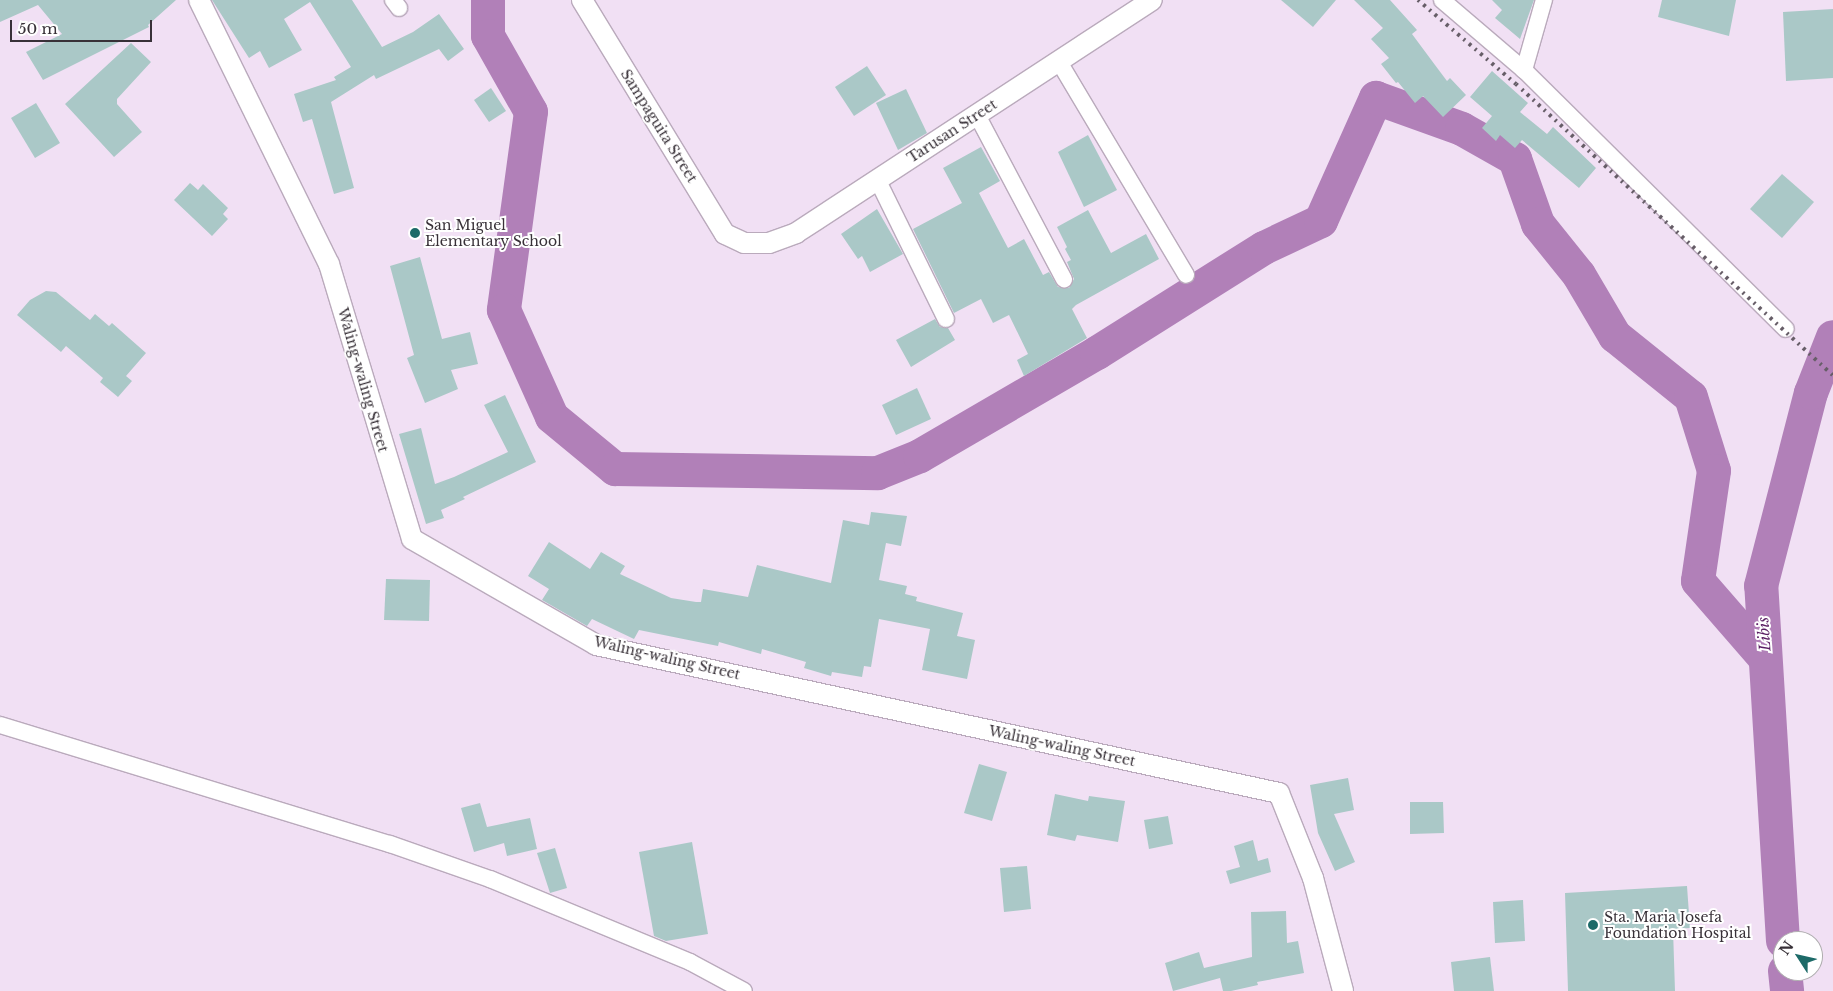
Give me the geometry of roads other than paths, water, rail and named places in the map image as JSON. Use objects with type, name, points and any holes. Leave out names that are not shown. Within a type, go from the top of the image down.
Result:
[{"type":"street","name":"Waling-waling Street","points":[[199,0],[330,264],[412,539],[596,644],[1279,793],[1313,878],[1343,991]]},
{"type":"street","name":"Sampaguita Street","points":[[582,0],[725,234],[744,243]]},
{"type":"street","name":"Tarusan Street","points":[[744,243],[769,242],[796,233],[1152,0]]},
{"type":"street","points":[[1442,0],[1524,70],[1786,329]]},
{"type":"street","points":[[1524,70],[1544,0]]},
{"type":"street","points":[[1058,60],[1186,275]]},
{"type":"street","points":[[977,115],[1064,279]]},
{"type":"street","points":[[877,179],[946,319]]},
{"type":"street","points":[[0,725],[390,844],[490,879],[690,962],[744,991]]},
{"type":"waterway","points":[[488,0],[488,36],[531,112],[504,310],[552,417],[615,469],[878,473],[920,456],[1097,353],[1264,248],[1321,221],[1376,98],[1462,129],[1515,159],[1538,224],[1579,275],[1615,336],[1691,397],[1714,471],[1698,581],[1765,658]]},
{"type":"waterway","name":"Libis","points":[[1782,931],[1761,586],[1811,393],[1833,337]]},
{"type":"waterway","name":"Libis","points":[[1786,981],[1787,991]]},
{"type":"railway","points":[[1418,0],[1516,84],[1833,375]]},
{"type":"place","name":"San Miguel Elementary School","points":[[415,233]]},
{"type":"place","name":"Sta. Maria Josefa Foundation Hospital","points":[[1593,925]]}]
